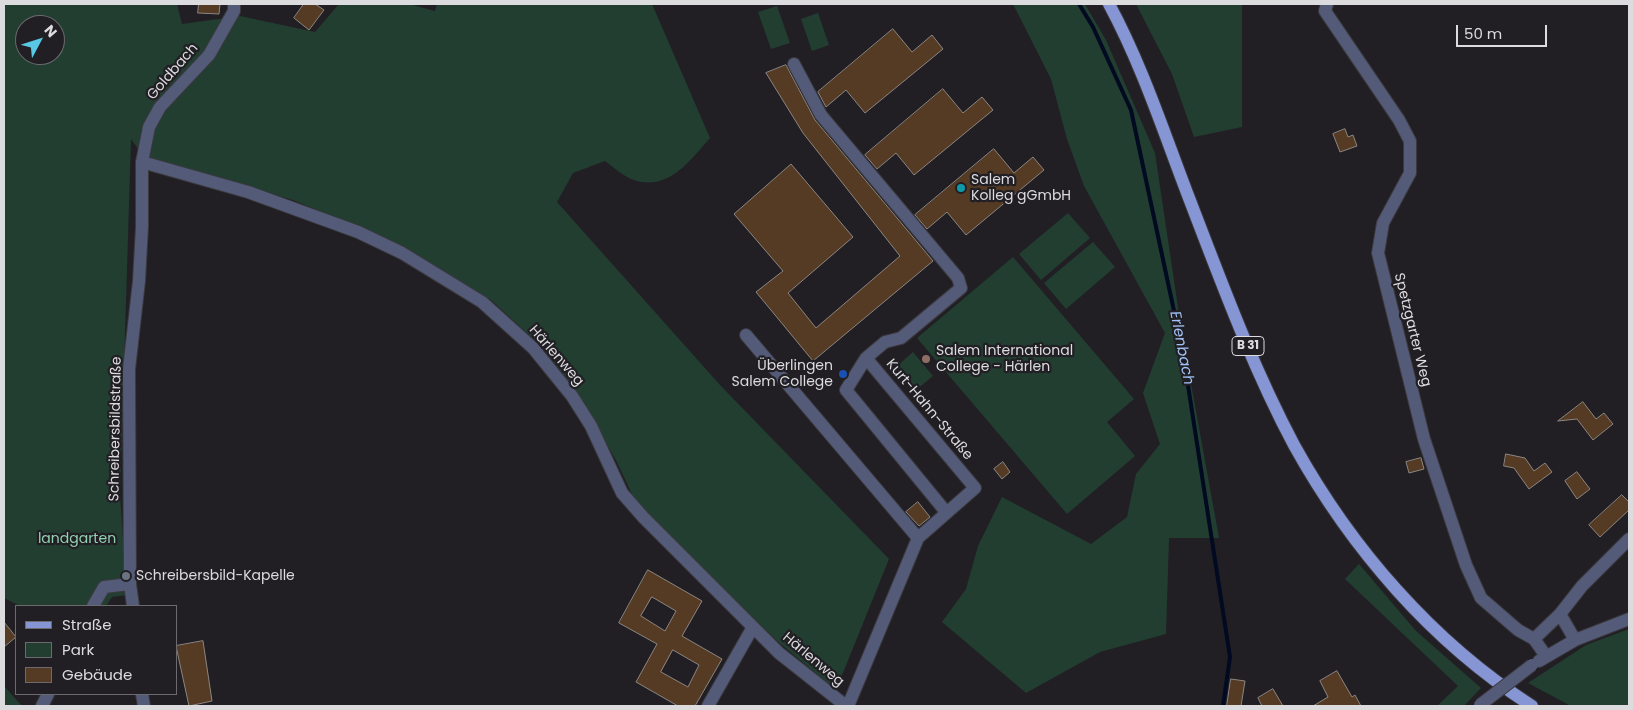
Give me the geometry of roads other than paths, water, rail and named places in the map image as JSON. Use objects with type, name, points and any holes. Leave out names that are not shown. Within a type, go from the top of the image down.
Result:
[{"type":"main road","name":"B 31","points":[[1109,4],[1134,56],[1249,349],[1273,404],[1314,479],[1362,548],[1410,604],[1463,655],[1532,706]]},
{"type":"street","name":"Goldbach","points":[[142,162],[149,127],[153,120],[160,108],[209,55],[234,11],[234,4]]},
{"type":"street","name":"Spetzgarter Weg","points":[[1327,4],[1326,11],[1399,120],[1410,141],[1410,174],[1383,223],[1378,253],[1424,439],[1441,493],[1466,565],[1481,598],[1518,630],[1534,639],[1546,656]]},
{"type":"street","points":[[794,64],[821,115],[958,278],[961,288],[901,338],[885,342],[866,358]]},
{"type":"street","name":"Schreibersbildstraße","points":[[133,605],[130,584],[129,369],[139,281],[142,162]]},
{"type":"street","name":"Härlenweg","points":[[142,162],[248,192],[358,232],[402,253],[482,302],[533,348],[572,396],[591,426],[622,493],[643,517],[780,653],[847,706]]},
{"type":"street","points":[[746,334],[918,538]]},
{"type":"street","name":"Kurt-Hahn-Straße","points":[[847,706],[918,538],[975,488],[866,358],[846,390],[946,512]]},
{"type":"street","points":[[1534,639],[1560,614],[1582,586],[1629,539]]},
{"type":"street","points":[[94,605],[104,587],[130,584]]},
{"type":"street","points":[[1560,614],[1575,640]]},
{"type":"street","points":[[1479,706],[1546,656],[1575,640],[1629,619]]},
{"type":"street","points":[[708,706],[753,627]]},
{"type":"waterway","name":"Erlenbach","points":[[1079,4],[1093,27],[1131,110],[1183,353],[1230,657],[1223,706]]},
{"type":"place","name":"Salem Kolleg gGmbH","points":[[961,188]]},
{"type":"place","name":"Salem International College - Härlen","points":[[926,359]]},
{"type":"place","name":"Überlingen Salem College","points":[[843,374]]},
{"type":"place","name":"Schreibersbild-Kapelle","points":[[126,576]]},
{"type":"park label","name":"landgarten","points":[[77,539]]}]
